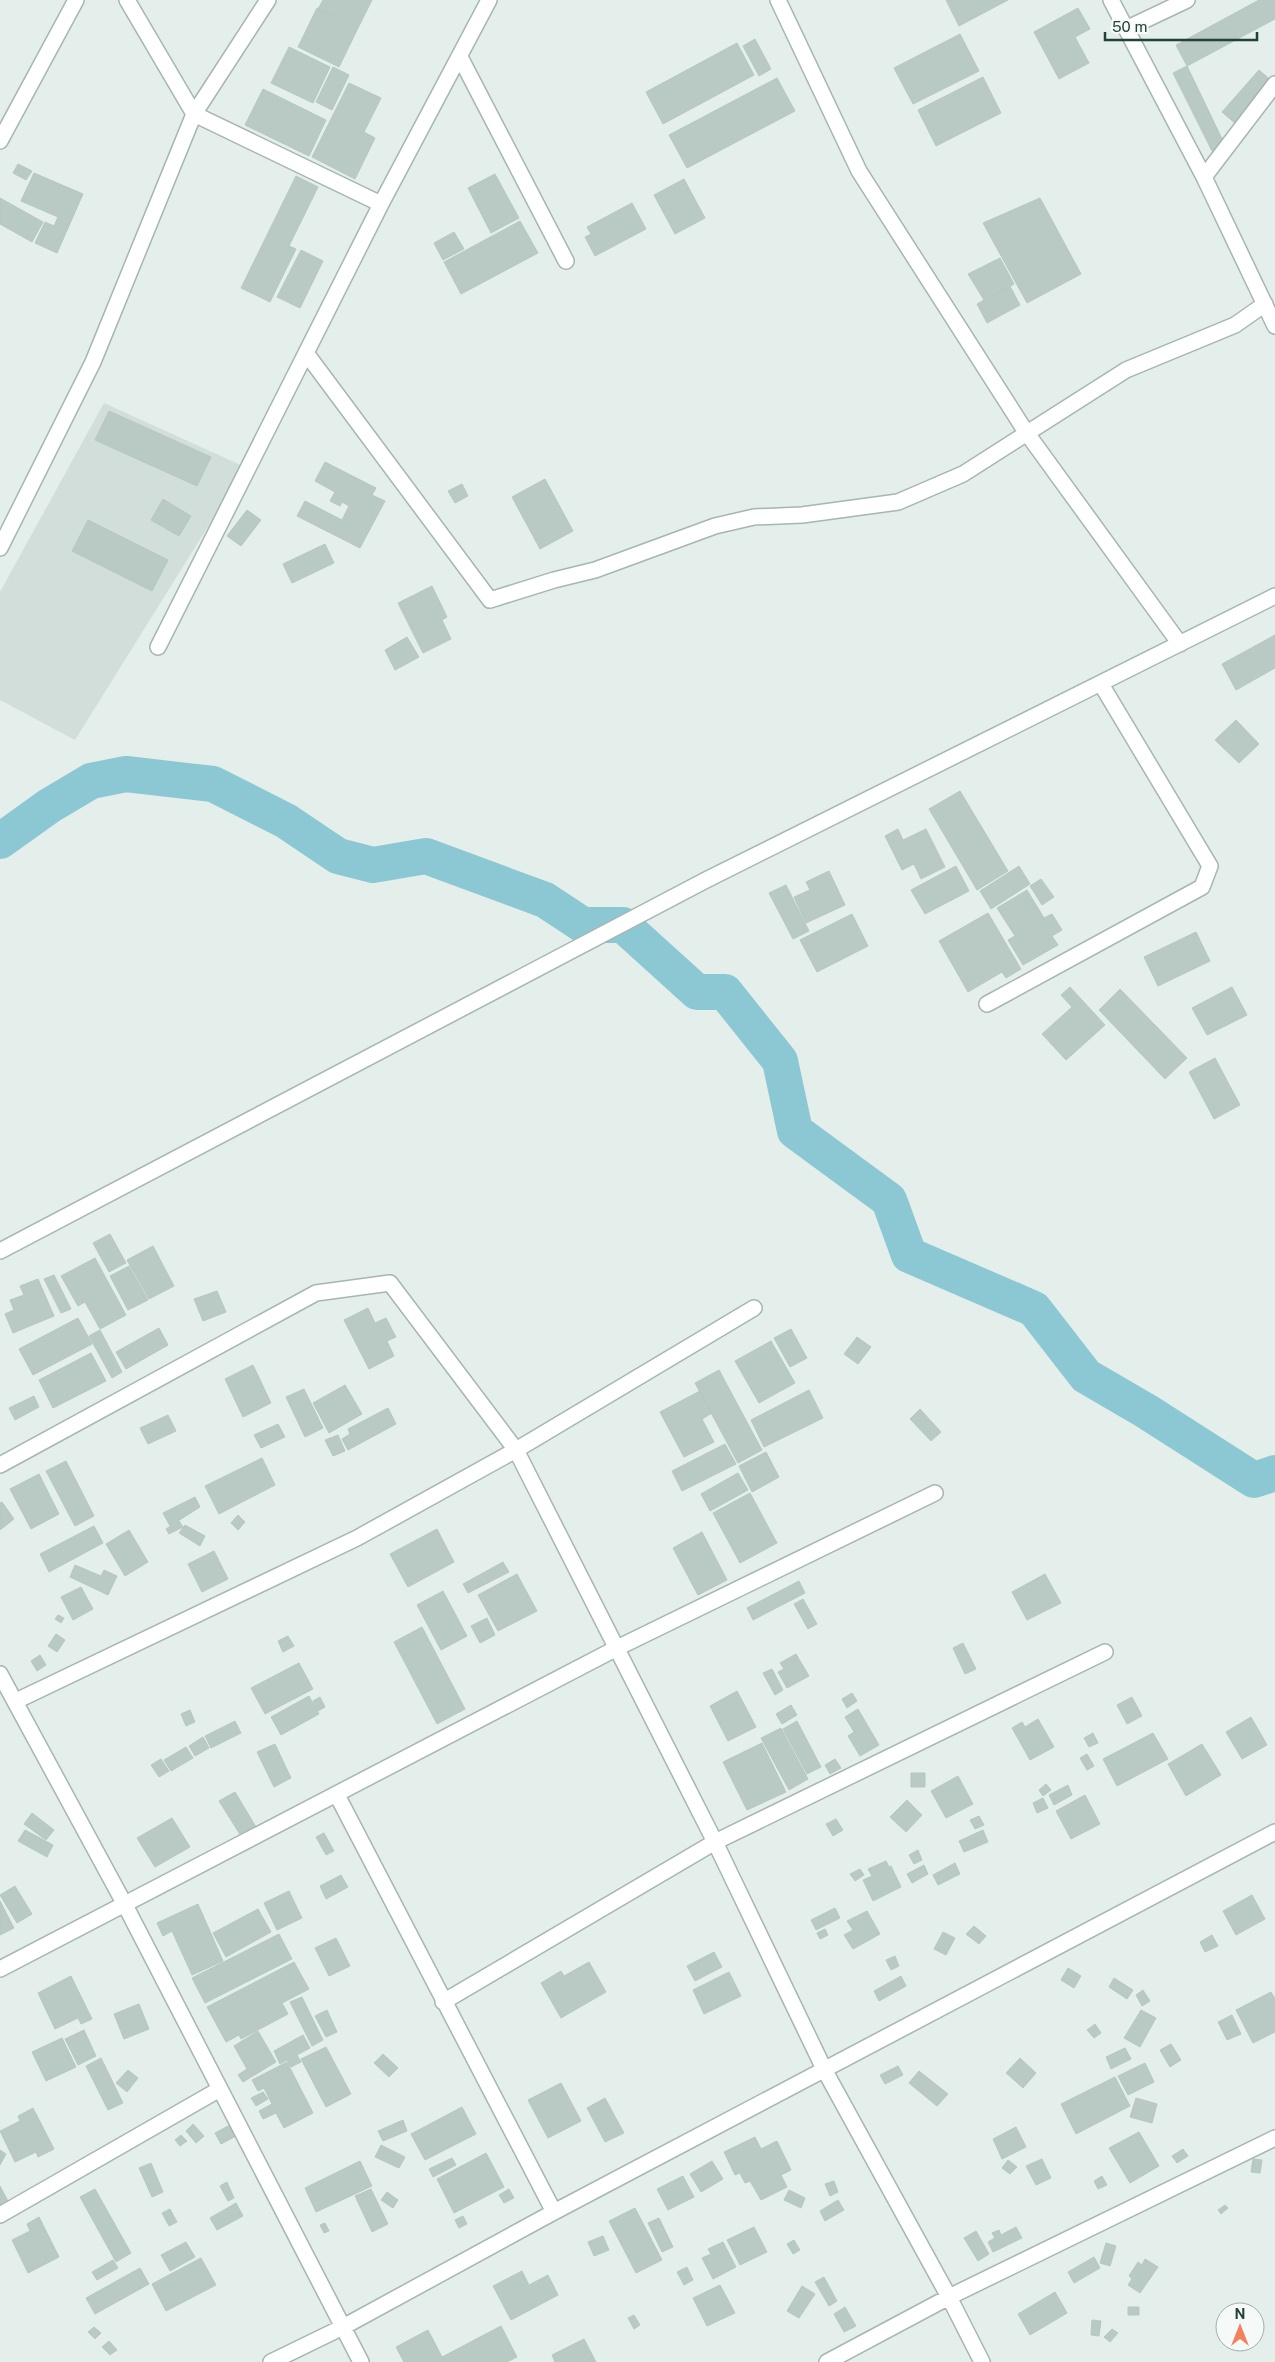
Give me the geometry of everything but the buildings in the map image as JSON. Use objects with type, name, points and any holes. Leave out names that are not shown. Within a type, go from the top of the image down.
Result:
[{"type":"street","points":[[0,141],[76,0]]},
{"type":"street","points":[[127,0],[194,114],[380,204]]},
{"type":"street","points":[[0,548],[93,362],[194,114],[268,0]]},
{"type":"street","points":[[158,647],[236,488],[380,204],[489,0]]},
{"type":"street","points":[[778,0],[859,171],[1026,432],[1180,644]]},
{"type":"street","points":[[1110,0],[1204,177],[1275,326]]},
{"type":"street","points":[[1126,29],[1187,0]]},
{"type":"street","points":[[460,57],[566,261]]},
{"type":"street","points":[[1204,177],[1275,84]]},
{"type":"street","points":[[306,353],[490,600],[554,580],[595,570],[715,526],[754,517],[802,515],[898,502],[963,474],[1026,432],[1126,370],[1235,325],[1265,304]]},
{"type":"street","points":[[0,1251],[706,880],[1275,596]]},
{"type":"street","points":[[987,1004],[1202,887],[1210,866],[1101,684]]},
{"type":"street","points":[[0,1466],[316,1293],[390,1283],[516,1450],[715,1842],[825,2071],[949,2297],[982,2362]]},
{"type":"street","points":[[16,1701],[357,1538],[516,1450],[754,1308]]},
{"type":"street","points":[[0,1969],[124,1903],[338,1795],[616,1648],[935,1493]]},
{"type":"street","points":[[443,2002],[715,1842],[1105,1652]]},
{"type":"street","points":[[0,1674],[124,1903],[362,2362]]},
{"type":"street","points":[[338,1795],[443,2002],[554,2212]]},
{"type":"street","points":[[271,2362],[343,2327],[554,2212],[825,2071],[1275,1832]]},
{"type":"street","points":[[0,2215],[220,2089]]},
{"type":"street","points":[[827,2362],[949,2297],[1275,2138]]},
{"type":"shaded area","points":[[104,403],[245,467],[75,740],[0,700],[0,592]]},
{"type":"waterway","points":[[0,841],[49,806],[91,781],[126,774],[213,784],[286,821],[338,856],[373,865],[426,856],[545,900],[583,925],[623,925],[697,992],[725,992],[780,1061],[795,1131],[889,1200],[909,1255],[1034,1309],[1086,1376],[1146,1411],[1254,1480],[1275,1473]]}]
